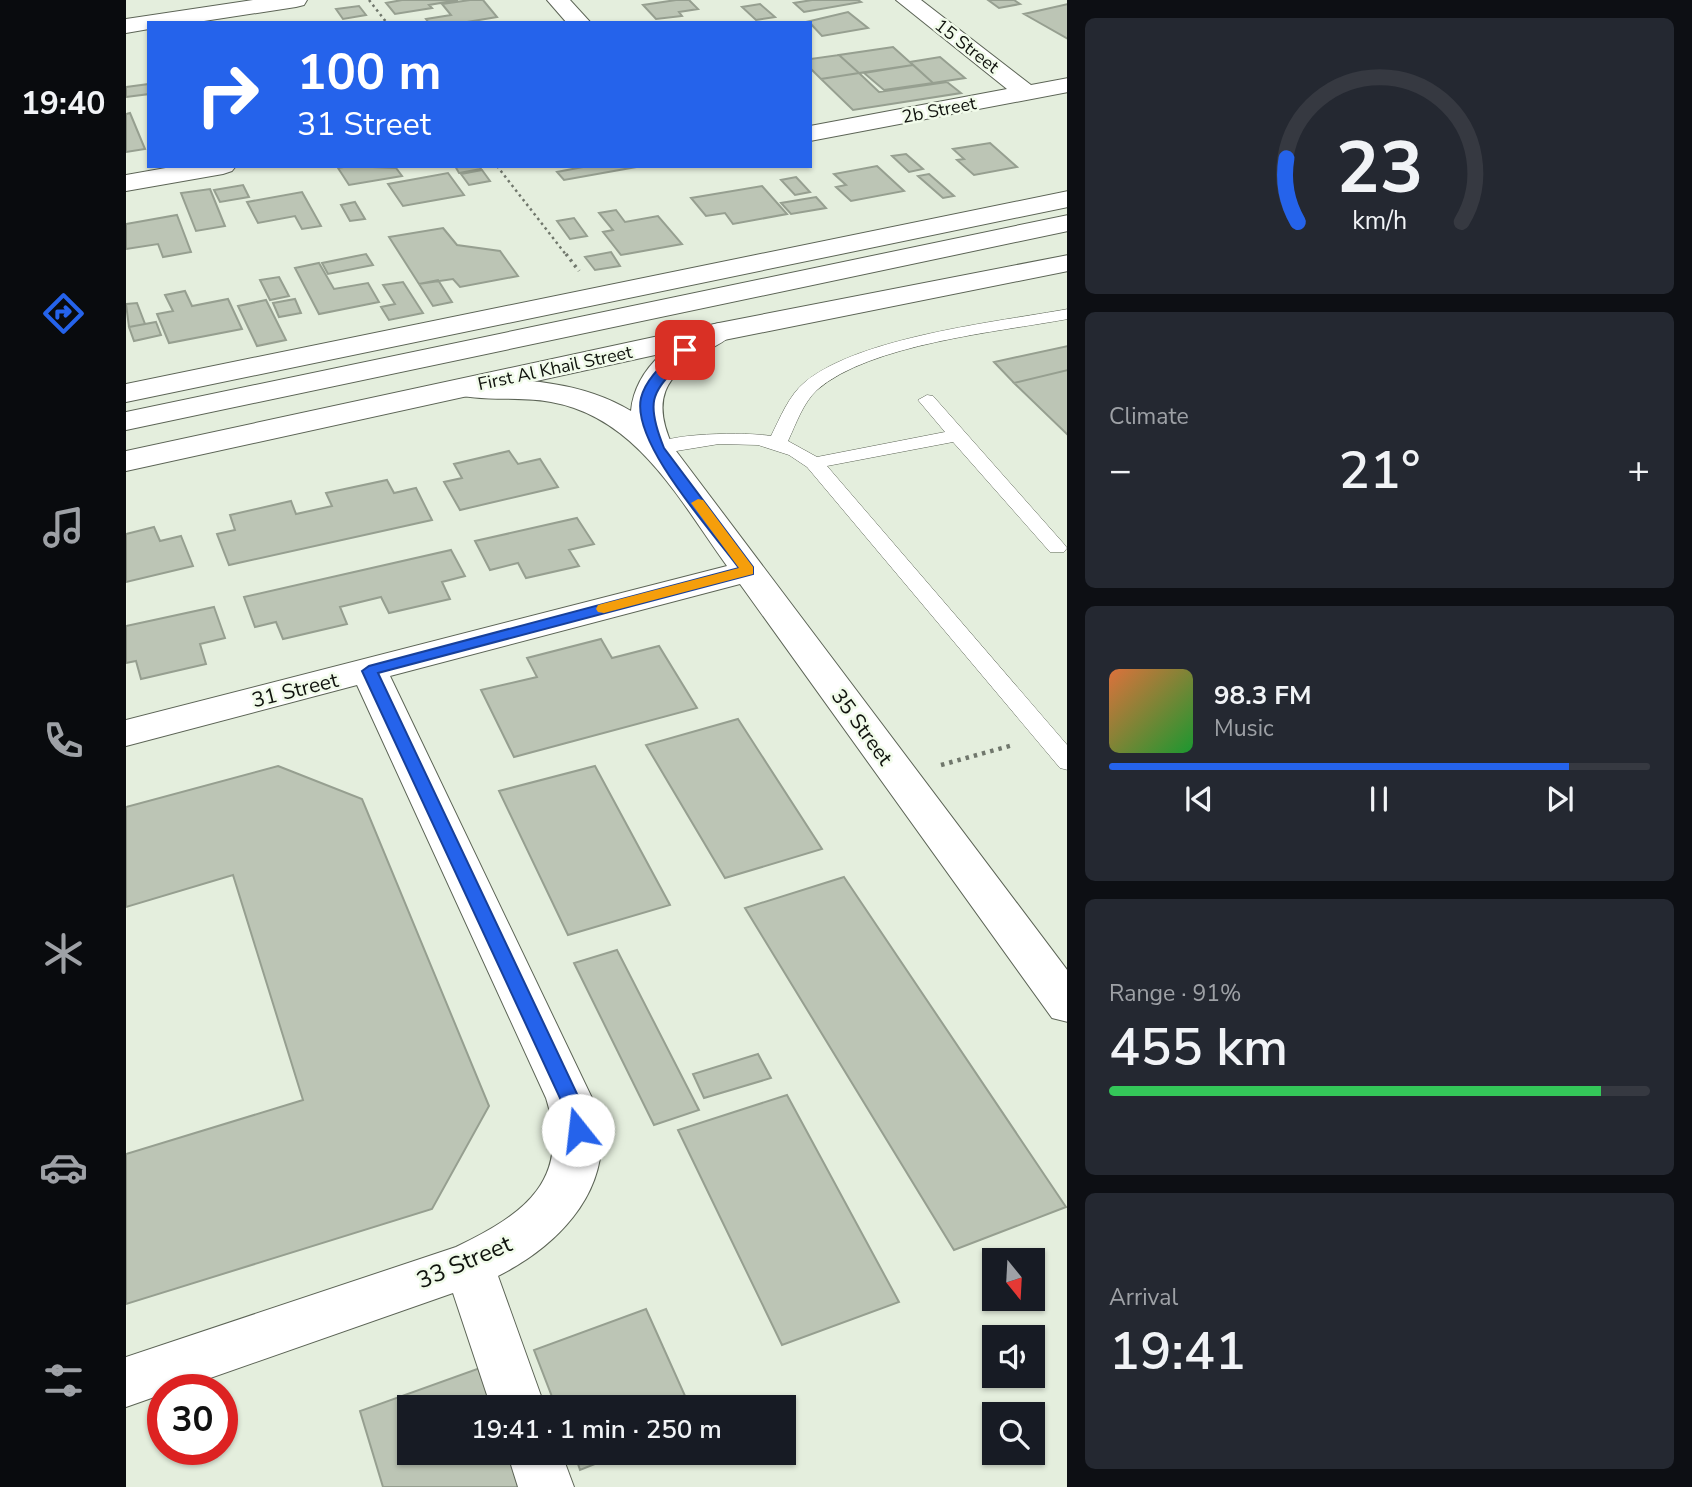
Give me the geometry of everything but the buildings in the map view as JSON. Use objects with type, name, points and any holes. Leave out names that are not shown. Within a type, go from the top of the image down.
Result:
[{"type":"street","points":[[126,26],[204,7],[296,0]]},
{"type":"street","points":[[558,0],[578,21]]},
{"type":"street","name":"15 Street","points":[[907,0],[1027,93]]},
{"type":"street","name":"2b Street","points":[[812,134],[1067,85]]},
{"type":"street","points":[[126,183],[212,168]]},
{"type":"street","points":[[126,393],[1067,199]]},
{"type":"street","name":"First Al Khail Street","points":[[126,421],[1067,223]]},
{"type":"street","name":"First Al Khail Street","points":[[126,461],[719,332],[1067,263]]},
{"type":"street","name":"35 Street","points":[[658,449],[646,413],[648,395],[656,379],[685,350],[719,332]]},
{"type":"street","name":"35 Street","points":[[465,388],[521,389],[575,399],[616,416],[658,449],[1067,1005]]},
{"type":"street","name":"31 Street","points":[[126,733],[748,570]]},
{"type":"street","name":"33 Street","points":[[126,1382],[469,1265],[507,1248],[538,1225],[562,1196],[575,1163],[578,1130],[569,1098],[369,671]]},
{"type":"street","points":[[469,1265],[514,1395]]},
{"type":"street","points":[[538,1465],[546,1487]]},
{"type":"lane","points":[[777,443],[804,393],[841,366],[894,349],[1067,314]]},
{"type":"lane","points":[[926,400],[1057,548]]},
{"type":"lane","points":[[814,463],[958,435]]},
{"type":"lane","points":[[658,449],[729,437],[777,443],[792,448],[814,463],[1067,762]]},
{"type":"path","points":[[369,0],[385,21]]},
{"type":"path","points":[[499,168],[599,296]]},
{"type":"path","points":[[899,777],[1045,737]]},
{"type":"slow traffic","points":[[604,609],[748,570],[698,503]]},
{"type":"route","points":[[578,1130],[569,1098],[369,671],[748,570],[658,449],[650,430],[646,413],[648,395],[668,364],[685,350]]}]
